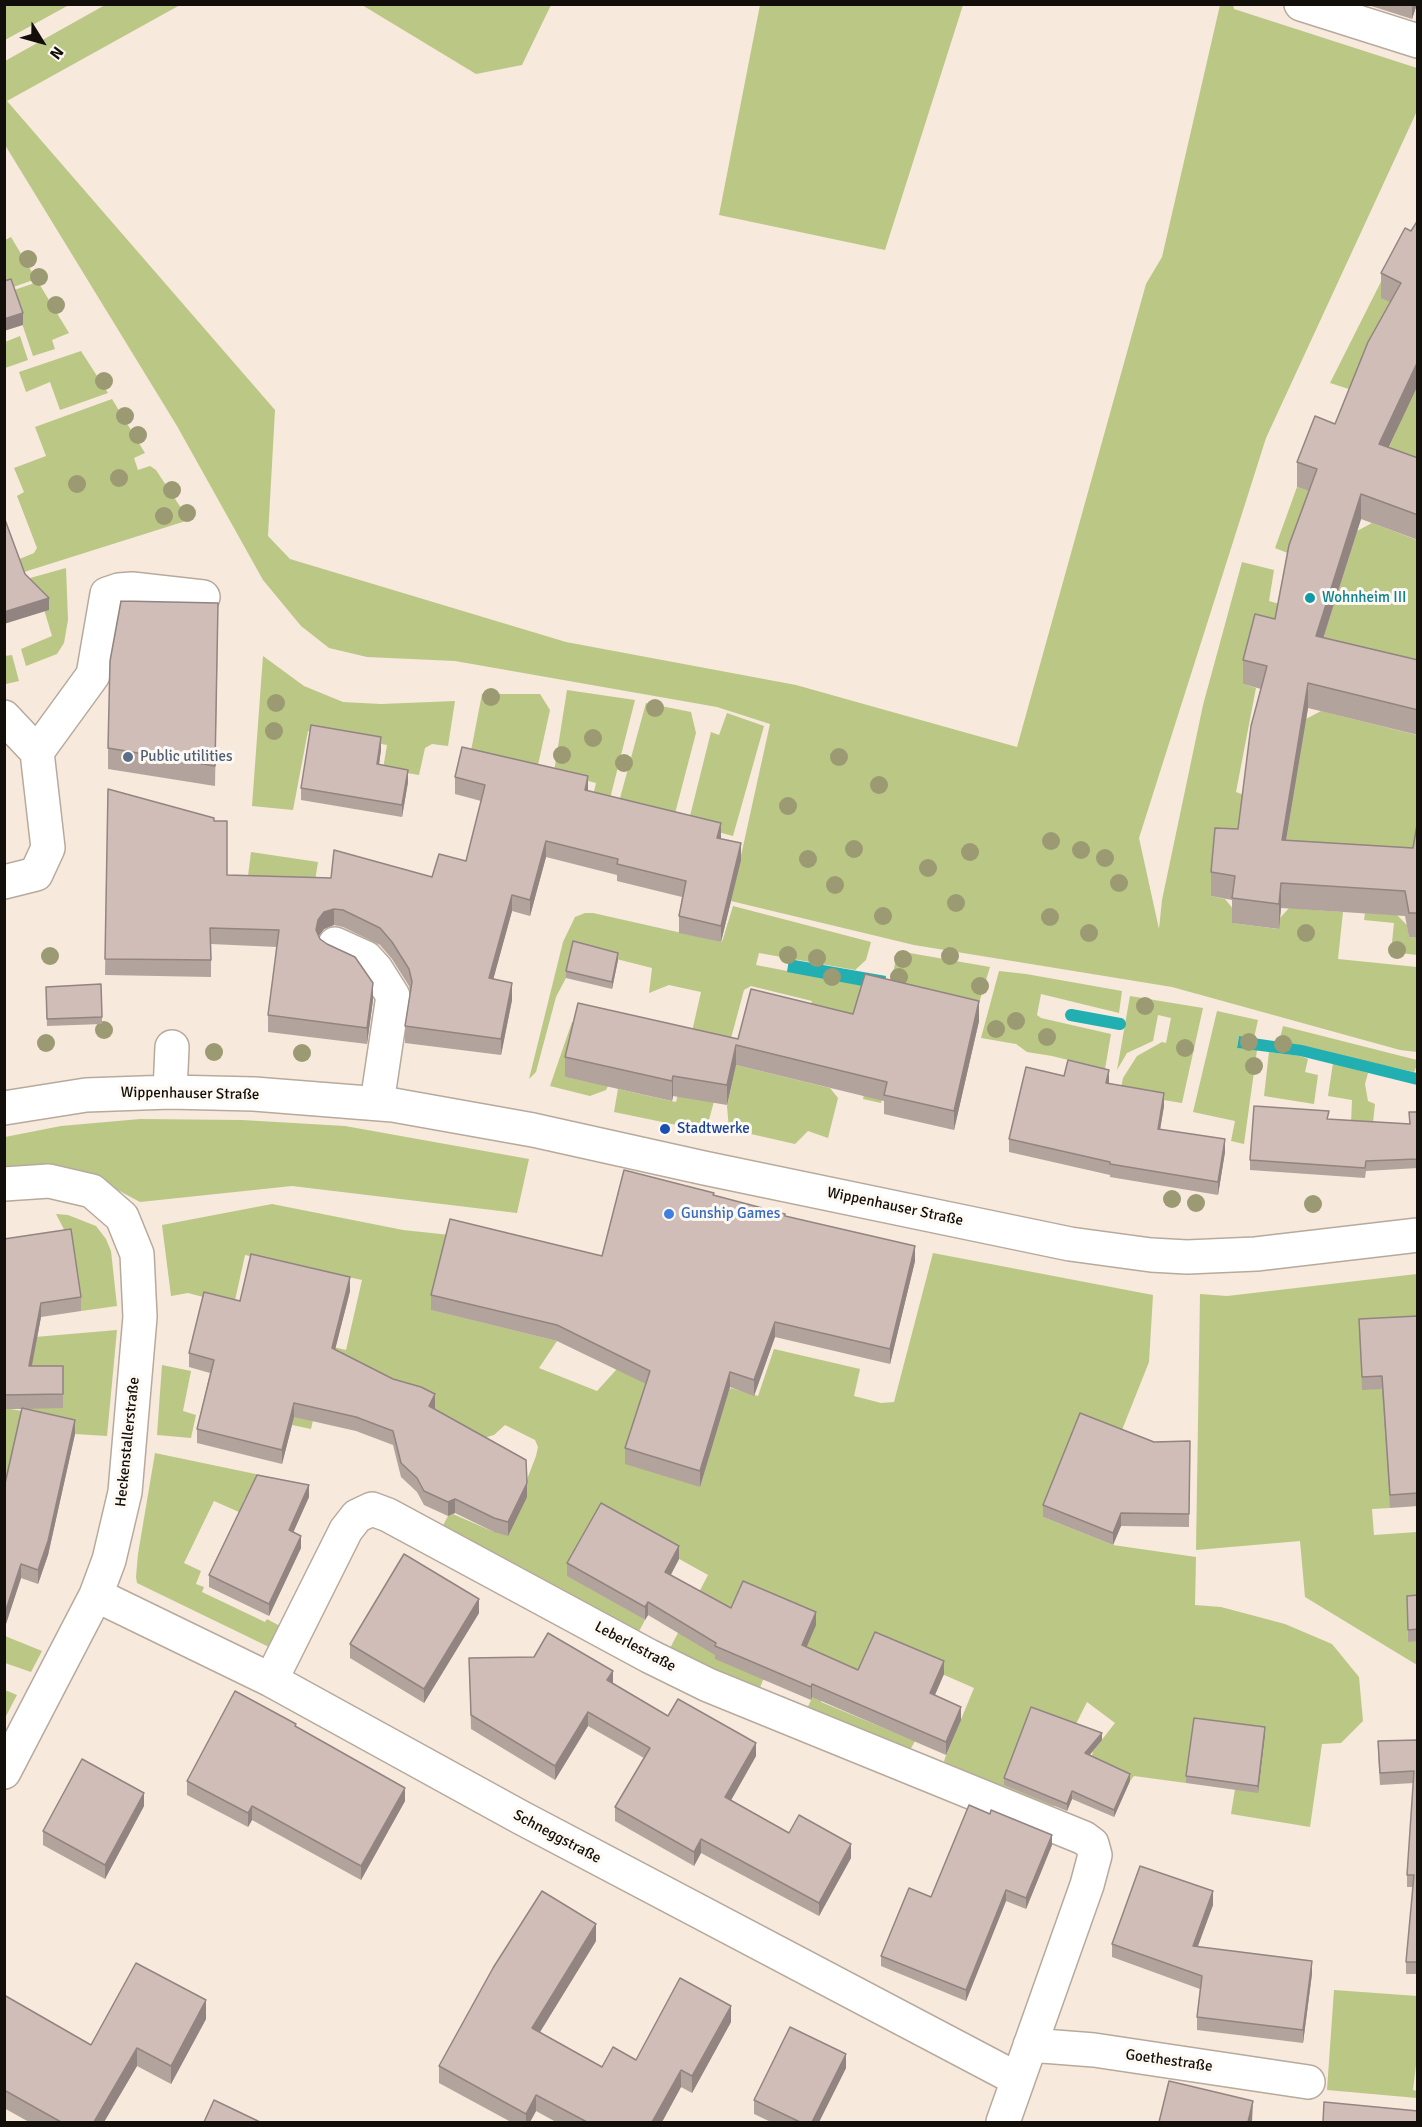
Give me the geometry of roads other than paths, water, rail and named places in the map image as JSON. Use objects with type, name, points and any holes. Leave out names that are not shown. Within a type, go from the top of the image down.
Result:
[{"type":"street","points":[[1301,4],[1418,40]]},
{"type":"street","points":[[37,752],[93,675],[107,594],[132,589],[203,597]]},
{"type":"street","points":[[4,717],[37,752],[48,848],[36,874],[4,882]]},
{"type":"street","points":[[335,944],[366,958],[393,996],[377,1103]]},
{"type":"street","points":[[170,1092],[172,1047]]},
{"type":"street","name":"Wippenhauser Straße","points":[[4,1108],[86,1095],[170,1092],[254,1094],[377,1103],[533,1130],[1070,1244],[1123,1252],[1187,1257],[1256,1254],[1418,1235]]},
{"type":"street","name":"Heckenstallerstraße","points":[[4,1184],[49,1181],[92,1191],[122,1217],[137,1254],[140,1322],[125,1492],[109,1560],[96,1595],[4,1772]]},
{"type":"street","name":"Leberlestraße","points":[[271,1680],[346,1530],[357,1516],[372,1509],[388,1515],[649,1656],[708,1685],[1084,1838],[1092,1845],[1095,1855],[1087,1885],[1030,2045]]},
{"type":"street","name":"Schneggstraße","points":[[96,1595],[271,1680],[520,1817],[1017,2079]]},
{"type":"street","points":[[1003,2122],[1030,2045]]},
{"type":"street","name":"Goethestraße","points":[[1030,2045],[1094,2050],[1308,2082]]},
{"type":"water","points":[[789,959],[886,976],[884,990],[787,972]]},
{"type":"water","points":[[1239,1036],[1302,1045],[1417,1073],[1417,1085],[1300,1056],[1237,1048]]},
{"type":"waterway","points":[[1071,1015],[1120,1024]]},
{"type":"place","name":"Wohnheim III","points":[[1310,598]]},
{"type":"place","name":"Public utilities","points":[[128,757]]},
{"type":"place","name":"Stadtwerke","points":[[665,1129]]},
{"type":"place","name":"Gunship Games","points":[[669,1214]]}]
